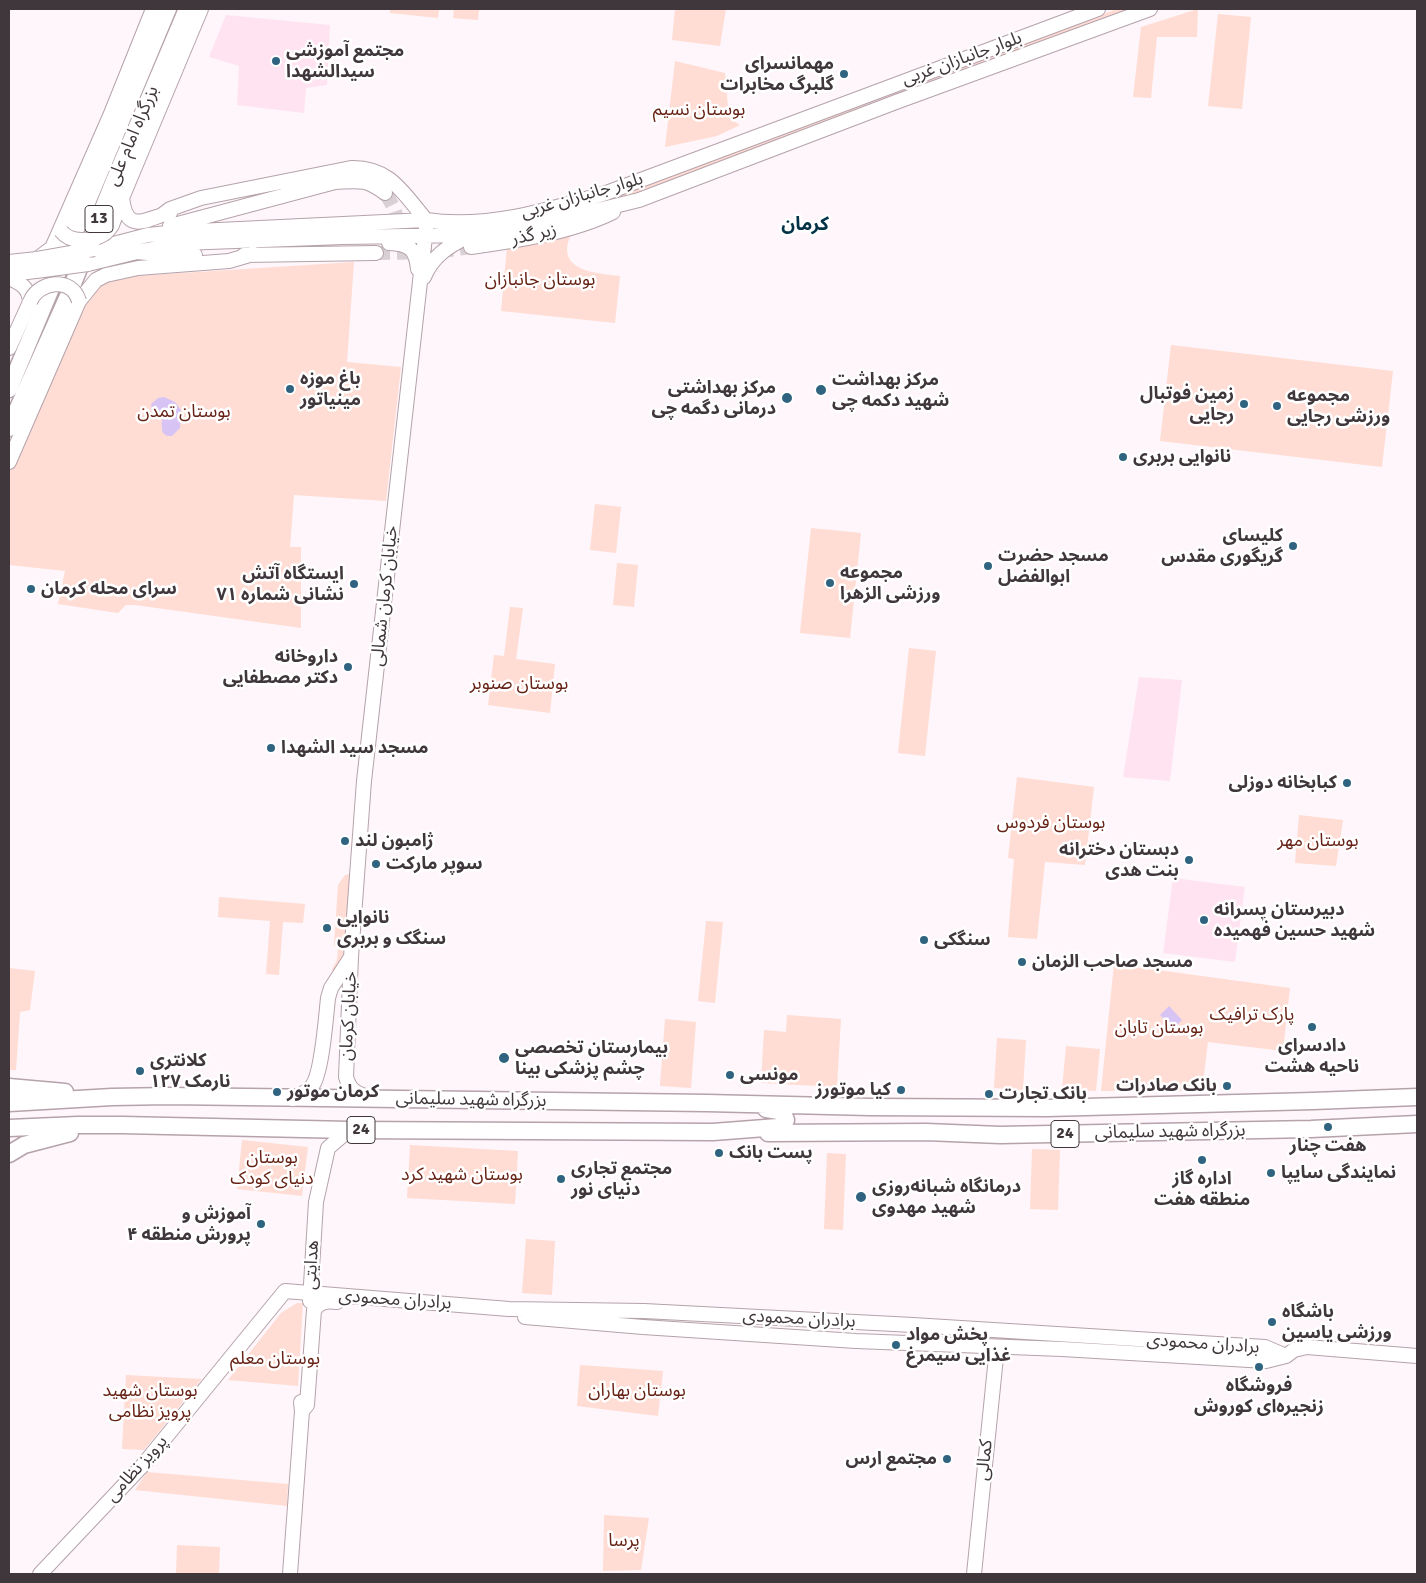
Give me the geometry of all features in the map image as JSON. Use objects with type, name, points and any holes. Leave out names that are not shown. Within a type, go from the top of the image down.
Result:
[{"type":"highway","name":"بزرگراه امام علی","points":[[9,389],[168,9]]},
{"type":"highway","name":"بزرگراه امام علی","points":[[9,428],[68,296],[114,181],[187,9]]},
{"type":"highway","points":[[9,1086],[86,1092],[112,1097]]},
{"type":"highway","name":"بزرگراه شهید سلیمانی","points":[[9,1103],[169,1096],[375,1100],[707,1102],[870,1107],[1056,1107],[1417,1097]]},
{"type":"highway","points":[[707,1102],[779,1111],[784,1114],[786,1120],[784,1124],[778,1127],[713,1132]]},
{"type":"highway","points":[[868,1134],[816,1126],[812,1122],[811,1116],[814,1111],[821,1108],[839,1106],[870,1107]]},
{"type":"highway","name":"بزرگراه شهید سلیمانی","points":[[713,1132],[868,1134],[926,1132],[1000,1135],[1311,1129],[1417,1124]]},
{"type":"highway","points":[[9,1142],[30,1133],[78,1125]]},
{"type":"highway","points":[[9,1154],[37,1140],[122,1125]]},
{"type":"highway","name":"24","points":[[9,1128],[122,1125],[349,1130],[713,1132]]},
{"type":"main road","points":[[37,266],[52,248],[61,231],[153,9]]},
{"type":"main road","points":[[61,231],[68,239],[83,240],[105,234],[112,225],[201,9]]},
{"type":"main road","name":"بلوار جانبازان غربی","points":[[9,274],[148,235],[426,220],[445,222],[497,219],[565,205],[606,192],[1098,9]]},
{"type":"main road","name":"بلوار جانبازان غربی","points":[[9,262],[37,266],[88,264],[182,243],[343,237],[426,237],[470,241],[492,233],[550,222],[638,200],[1150,9]]},
{"type":"main road","points":[[162,215],[170,209],[202,198],[362,167],[389,177],[426,220]]},
{"type":"main road","points":[[148,235],[165,227],[335,182],[363,181],[374,185],[385,194]]},
{"type":"main road","points":[[122,198],[123,210],[127,217],[134,222],[145,222],[162,215],[254,197],[270,199]]},
{"type":"main road","name":"زیر گذر","points":[[470,241],[505,242],[596,220],[638,200]]},
{"type":"main road","name":"خیابان کرمان شمالی","points":[[351,957],[364,781],[426,237],[426,220]]},
{"type":"main road","points":[[343,237],[399,244],[407,247],[413,251],[417,258],[420,286]]},
{"type":"main road","points":[[420,286],[428,266],[446,248],[470,241]]},
{"type":"main road","name":"بلوار جانبازان غربی","points":[[136,252],[178,256],[253,254]]},
{"type":"main road","points":[[9,462],[79,301],[96,280],[118,272],[138,268],[229,261],[253,254],[376,253]]},
{"type":"main road","points":[[9,278],[23,286],[29,295],[30,302]]},
{"type":"main road","points":[[9,348],[34,293],[56,284],[68,286],[75,292],[79,301]]},
{"type":"main road","name":"خیابان کرمان","points":[[351,957],[346,1077],[349,1087],[356,1094],[375,1100]]},
{"type":"main road","name":"خیابان کرمان","points":[[293,1099],[307,1091],[314,1084],[319,1068],[328,998],[331,988],[351,957]]},
{"type":"main road","points":[[325,1022],[331,1031],[337,1032],[343,1029],[349,1019]]},
{"type":"main road","name":"هدایتی","points":[[290,1574],[302,1411],[300,1404],[316,1202],[328,1148],[349,1130]]},
{"type":"main road","name":"برادران محمودی","points":[[285,1291],[643,1327],[911,1343],[1026,1347],[1266,1361],[1286,1356],[1294,1350],[1307,1347],[1417,1356]]},
{"type":"main road","name":"پرویز نظامی","points":[[40,1574],[143,1465],[285,1291]]},
{"type":"main road","name":"هدایتی","points":[[302,1411],[307,1405],[314,1310],[317,1305],[324,1301],[508,1312]]},
{"type":"main road","name":"برادران محمودی","points":[[508,1312],[644,1311],[913,1325],[1265,1347],[1286,1356]]},
{"type":"main road","points":[[911,1343],[913,1325]]},
{"type":"main road","name":"کمالی","points":[[974,1574],[997,1346]]},
{"type":"main road","points":[[995,1368],[1004,1355],[1026,1347]]},
{"type":"shaded area","name":"مجتمع آموزشی سیدالشهدا","points":[[226,15],[330,25],[327,85],[306,88],[304,113],[237,105],[239,66],[209,57]]},
{"type":"shaded area","points":[[164,397],[175,402],[181,410],[180,428],[172,436],[167,436],[163,433],[160,415],[152,411],[151,404],[158,398]]},
{"type":"shaded area","points":[[1139,677],[1182,680],[1170,781],[1123,777]]},
{"type":"shaded area","name":"دبیرستان پسرانه شهید حسین فهمیده","points":[[1173,878],[1245,887],[1235,962],[1163,953]]},
{"type":"shaded area","points":[[1169,1006],[1182,1020],[1173,1029],[1160,1015]]},
{"type":"green space","points":[[390,9],[439,9],[438,18],[390,13]]},
{"type":"green space","points":[[454,9],[479,9],[478,20],[453,18]]},
{"type":"green space","points":[[675,9],[726,9],[720,46],[672,40]]},
{"type":"green space","points":[[1117,9],[1134,9],[637,194],[523,222],[544,211]]},
{"type":"green space","points":[[1198,9],[1197,37],[1157,37],[1151,98],[1133,97],[1141,27]]},
{"type":"green space","points":[[1218,14],[1251,17],[1242,109],[1208,106]]},
{"type":"green space","name":"بوستان نسیم","points":[[675,61],[725,73],[729,118],[740,125],[717,136],[665,147]]},
{"type":"green space","name":"بوستان جانبازان","points":[[572,232],[568,245],[568,255],[572,262],[579,268],[588,271],[620,276],[615,323],[501,311],[507,247]]},
{"type":"green space","name":"بوستان تمدن","points":[[354,262],[347,362],[401,367],[386,501],[294,495],[290,547],[301,547],[301,628],[135,605],[126,605],[118,613],[58,604],[65,571],[9,565],[9,471],[82,305],[98,287],[114,280],[135,276]]},
{"type":"green space","name":"مجموعه ورزشی رجایی","points":[[1171,345],[1393,371],[1382,467],[1160,441]]},
{"type":"green space","points":[[595,504],[621,507],[616,553],[590,550]]},
{"type":"green space","name":"مجموعه ورزشی الزهرا","points":[[811,528],[861,533],[850,638],[800,633]]},
{"type":"green space","points":[[617,563],[638,565],[634,607],[613,605]]},
{"type":"green space","name":"بوستان صنوبر","points":[[510,607],[523,608],[516,659],[555,664],[550,713],[488,705],[494,655],[504,656]]},
{"type":"green space","points":[[909,648],[936,651],[925,756],[898,753]]},
{"type":"green space","name":"بوستان فردوس","points":[[1017,777],[1094,787],[1085,865],[1045,862],[1037,939],[1008,937],[1014,859],[1008,858]]},
{"type":"green space","name":"بوستان مهر","points":[[1299,815],[1343,820],[1336,866],[1295,863]]},
{"type":"green space","points":[[350,874],[343,963],[333,973],[332,969],[337,960],[338,948],[334,945],[338,885],[345,875]]},
{"type":"green space","points":[[219,897],[305,904],[303,923],[283,922],[279,975],[266,974],[270,921],[218,917]]},
{"type":"green space","points":[[706,921],[723,922],[715,1003],[698,1001]]},
{"type":"green space","name":"بوستان تابان","points":[[1114,964],[1290,988],[1283,1051],[1208,1042],[1202,1091],[1101,1091]]},
{"type":"green space","points":[[9,968],[35,971],[30,1010],[20,1012],[16,1070],[9,1070]]},
{"type":"green space","points":[[787,1015],[841,1019],[837,1087],[761,1083],[764,1030],[786,1032]]},
{"type":"green space","points":[[665,1019],[696,1022],[691,1088],[660,1086]]},
{"type":"green space","points":[[997,1038],[1026,1040],[1023,1090],[994,1088]]},
{"type":"green space","points":[[1066,1046],[1100,1049],[1096,1091],[1062,1089]]},
{"type":"green space","name":"بوستان دنیای کودک","points":[[242,1140],[308,1147],[302,1196],[237,1189]]},
{"type":"green space","name":"بوستان شهید کرد","points":[[410,1145],[518,1151],[515,1204],[407,1198]]},
{"type":"green space","points":[[1032,1149],[1060,1150],[1058,1210],[1030,1209]]},
{"type":"green space","points":[[827,1153],[846,1154],[843,1230],[824,1229]]},
{"type":"green space","points":[[526,1239],[555,1241],[552,1295],[522,1293]]},
{"type":"green space","name":"بوستان معلم","points":[[297,1303],[303,1303],[298,1386],[228,1380],[281,1313]]},
{"type":"green space","name":"بوستان بهاران","points":[[580,1365],[663,1371],[658,1416],[577,1406]]},
{"type":"green space","name":"بوستان شهید پرویز نظامی","points":[[126,1375],[202,1379],[144,1450],[122,1449]]},
{"type":"green space","points":[[147,1472],[288,1484],[287,1506],[135,1490]]},
{"type":"green space","name":"پرسا","points":[[604,1515],[649,1518],[641,1570],[603,1571]]},
{"type":"green space","points":[[177,1545],[220,1547],[219,1574],[176,1574]]},
{"type":"tunnel","points":[[385,193],[393,206],[396,219],[395,231],[387,244]]},
{"type":"tunnel","points":[[376,253],[434,252],[471,247]]},
{"type":"place","name":"مجتمع آموزشی سیدالشهدا","points":[[276,61]]},
{"type":"place","name":"مهمانسرای گلبرگ مخابرات","points":[[844,74]]},
{"type":"place","name":"باغ موزه مینیاتور","points":[[290,389]]},
{"type":"place","name":"مرکز بهداشت شهید دکمه چی","points":[[821,390]]},
{"type":"place","name":"مرکز بهداشتی درمانی دگمه چی","points":[[787,398]]},
{"type":"place","name":"زمین فوتبال رجایی","points":[[1244,404]]},
{"type":"place","name":"مجموعه ورزشی رجایی","points":[[1277,406]]},
{"type":"place","name":"نانوایی بربری","points":[[1123,457]]},
{"type":"place","name":"کلیسای گریگوری مقدس","points":[[1293,546]]},
{"type":"place","name":"مسجد حضرت ابوالفضل","points":[[988,566]]},
{"type":"place","name":"مجموعه ورزشی الزهرا","points":[[830,583]]},
{"type":"place","name":"ایستگاه آتش نشانی شماره ۷۱","points":[[354,584]]},
{"type":"place","name":"سرای محله کرمان","points":[[31,589]]},
{"type":"place","name":"داروخانه دکتر مصطفایی","points":[[348,667]]},
{"type":"place","name":"مسجد سید الشهدا","points":[[271,748]]},
{"type":"place","name":"کبابخانه دوزلی","points":[[1347,783]]},
{"type":"place","name":"ژامبون لند","points":[[345,841]]},
{"type":"place","name":"دبستان دخترانه بنت هدی","points":[[1189,860]]},
{"type":"place","name":"سوپر مارکت","points":[[376,864]]},
{"type":"place","name":"دبیرستان پسرانه شهید حسین فهمیده","points":[[1204,920]]},
{"type":"place","name":"نانوایی سنگک و بربری","points":[[327,928]]},
{"type":"place","name":"سنگکی","points":[[924,940]]},
{"type":"place","name":"مسجد صاحب الزمان","points":[[1022,962]]},
{"type":"place","name":"دادسرای ناحیه هشت","points":[[1312,1027]]},
{"type":"place","name":"بیمارستان تخصصی چشم پزشکی بینا","points":[[504,1058]]},
{"type":"place","name":"کلانتری ۱۲۷ نارمک","points":[[140,1071]]},
{"type":"place","name":"مونسی","points":[[730,1075]]},
{"type":"place","name":"بانک صادرات","points":[[1227,1086]]},
{"type":"place","name":"کیا موتورز","points":[[901,1090]]},
{"type":"place","name":"کرمان موتور","points":[[277,1092]]},
{"type":"place","name":"بانک تجارت","points":[[989,1094]]},
{"type":"place","name":"هفت چنار","points":[[1328,1127]]},
{"type":"place","name":"پست بانک","points":[[719,1153]]},
{"type":"place","name":"اداره گاز منطقه هفت","points":[[1202,1160]]},
{"type":"place","name":"نمایندگی سایپا","points":[[1271,1173]]},
{"type":"place","name":"مجتمع تجاری دنیای نور","points":[[561,1179]]},
{"type":"place","name":"درمانگاه شبانه‌روزی شهید مهدوی","points":[[861,1197]]},
{"type":"place","name":"آموزش و پرورش منطقه ۴","points":[[261,1224]]},
{"type":"place","name":"باشگاه ورزشی یاسین","points":[[1272,1322]]},
{"type":"place","name":"پخش مواد غذایی سیمرغ","points":[[896,1345]]},
{"type":"place","name":"فروشگاه زنجیره‌ای کوروش","points":[[1259,1367]]},
{"type":"place","name":"مجتمع ارس","points":[[947,1459]]},
{"type":"district","name":"کرمان","points":[[805,225]]},
{"type":"park label","name":"پارک ترافیک","points":[[1252,1015]]}]
